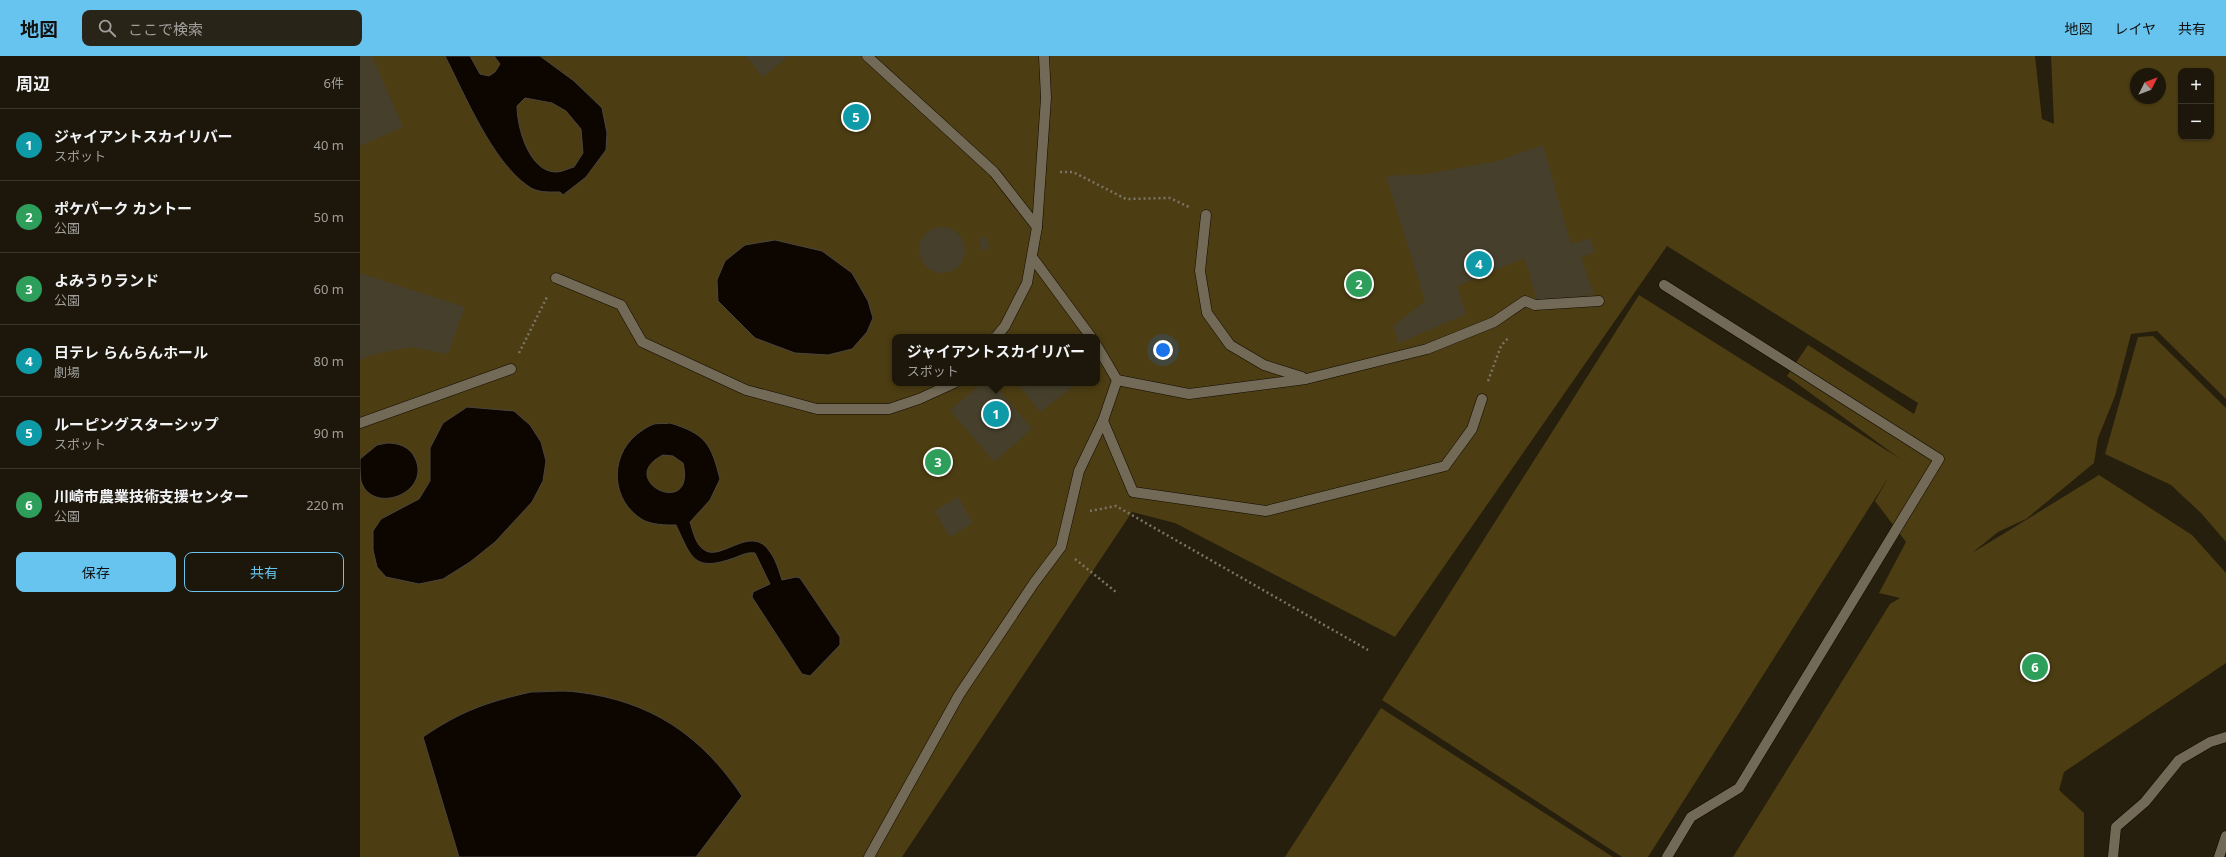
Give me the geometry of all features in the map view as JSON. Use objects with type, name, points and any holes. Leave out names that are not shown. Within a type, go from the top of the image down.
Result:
[{"type":"street","points":[[867,56],[994,172],[1038,227]]},
{"type":"street","points":[[998,334],[1005,326],[1027,283],[1038,227],[1046,98],[1044,56]]},
{"type":"street","points":[[1206,215],[1200,271],[1208,313],[1230,345],[1264,365],[1306,379]]},
{"type":"street","points":[[1032,257],[1089,334]]},
{"type":"street","points":[[556,278],[621,305],[642,342],[746,390],[817,409],[889,409],[919,399],[947,386]]},
{"type":"street","points":[[1664,285],[1939,459],[1739,788],[1691,817],[1667,857]]},
{"type":"street","points":[[1100,351],[1117,380],[1189,394],[1306,379],[1427,349],[1494,322],[1525,301],[1535,305],[1599,301]]},
{"type":"street","points":[[360,423],[511,369]]},
{"type":"street","points":[[869,857],[959,695],[1034,583],[1061,547],[1079,472],[1102,421],[1117,380]]},
{"type":"street","points":[[1102,421],[1133,492],[1266,511],[1444,466],[1472,429],[1482,399]]},
{"type":"street","points":[[2114,857],[2116,828],[2145,802],[2179,760],[2210,742],[2226,737]]},
{"type":"street","points":[[2219,857],[2226,836]]},
{"type":"path","points":[[1041,172],[1073,172],[1126,199],[1170,198],[1206,215]]},
{"type":"path","points":[[511,369],[556,278]]},
{"type":"path","points":[[1482,399],[1501,346],[1511,335]]},
{"type":"path","points":[[1068,514],[1116,506],[1368,650]]},
{"type":"path","points":[[1061,547],[1116,592]]},
{"type":"shaded area","points":[[360,56],[2035,56],[2042,119],[2054,124],[2051,56],[2226,56],[2226,399],[2157,331],[2131,334],[2115,396],[2098,438],[2094,463],[2026,519],[1998,532],[1972,553],[2099,475],[2192,535],[2226,573],[2226,663],[2064,772],[2059,790],[2084,813],[2084,857],[1733,857],[1890,604],[1900,598],[1879,593],[1906,542],[1875,501],[1888,478],[1648,857],[1622,857],[1382,700],[1639,295],[1899,458],[1787,376],[1808,345],[1914,414],[1918,403],[1667,246],[1395,637],[1175,523],[1132,512],[902,857],[360,857]]},
{"type":"shaded area","points":[[445,56],[470,56],[480,74],[489,76],[495,72],[500,64],[494,56],[540,56],[574,81],[602,108],[607,133],[606,150],[586,177],[563,195],[560,192],[543,192],[528,186],[515,175],[491,144],[480,126]],"holes":[[[525,98],[552,103],[566,111],[581,129],[583,153],[574,167],[557,172],[547,170],[539,165],[532,157],[522,136],[517,106]]]},
{"type":"shaded area","points":[[775,240],[822,251],[852,273],[868,301],[873,318],[867,332],[852,349],[828,355],[795,353],[755,338],[718,301],[717,280],[725,261],[745,245]]},
{"type":"shaded area","points":[[2153,336],[2226,408],[2226,542],[2201,513],[2171,485],[2105,454],[2138,337]]},
{"type":"shaded area","points":[[467,407],[514,411],[530,425],[541,442],[546,461],[543,481],[532,502],[495,542],[470,562],[443,579],[419,584],[386,577],[377,567],[373,550],[373,531],[381,519],[419,499],[430,481],[430,448],[443,423]]},
{"type":"shaded area","points":[[670,423],[692,431],[705,442],[710,449],[720,479],[710,500],[690,522],[698,544],[703,549],[710,552],[718,552],[745,542],[754,541],[762,544],[774,558],[782,580],[796,577],[800,578],[840,637],[840,645],[810,676],[802,674],[752,597],[753,592],[770,584],[755,553],[747,553],[721,562],[710,564],[702,563],[696,560],[691,554],[676,525],[663,525],[647,522],[632,512],[625,502],[617,479],[621,455],[627,444],[642,430],[649,426],[654,424]],"holes":[[[663,455],[673,456],[683,463],[684,480],[679,490],[670,493],[660,490],[651,484],[647,475],[650,465]]]},
{"type":"shaded area","points":[[387,443],[404,446],[407,448],[415,458],[418,470],[415,481],[408,490],[398,496],[387,498],[376,497],[367,491],[361,481],[360,459],[377,445]]},
{"type":"shaded area","points":[[531,692],[577,692],[628,703],[651,713],[672,724],[709,755],[726,774],[742,796],[696,857],[459,857],[423,737],[450,720],[475,708]]},
{"type":"shaded area","points":[[1381,708],[1613,857],[1285,857]]},
{"type":"building","points":[[360,56],[372,56],[403,127],[360,146]]},
{"type":"building","points":[[746,56],[784,56],[786,59],[762,77]]},
{"type":"building","points":[[1543,145],[1571,244],[1591,238],[1594,253],[1581,257],[1594,295],[1537,300],[1524,258],[1457,286],[1466,314],[1399,343],[1393,326],[1425,301],[1386,176],[1426,174],[1498,161]]},
{"type":"building","points":[[947,227],[951,228],[961,237],[964,241],[964,259],[955,269],[947,273],[937,273],[929,269],[920,259],[919,245],[923,237],[933,228]]},
{"type":"building","points":[[987,237],[989,249],[981,250],[980,238]]},
{"type":"building","points":[[360,273],[465,307],[448,354],[411,347],[375,354],[360,360]]},
{"type":"building","points":[[978,386],[996,386],[1032,429],[994,462],[950,410]]},
{"type":"building","points":[[1019,386],[1074,386],[1040,412]]},
{"type":"building","points":[[958,497],[973,523],[950,537],[934,511]]},
{"type":"place","name":"ルーピングスターシップ","points":[[856,117]]},
{"type":"place","name":"日テレ らんらんホール","points":[[1479,264]]},
{"type":"place","name":"ポケパーク カントー","points":[[1359,284]]},
{"type":"place","name":"ジャイアントスカイリバー","points":[[996,414]]},
{"type":"place","name":"よみうりランド","points":[[938,462]]},
{"type":"place","name":"川崎市農業技術支援センター","points":[[2035,667]]}]
